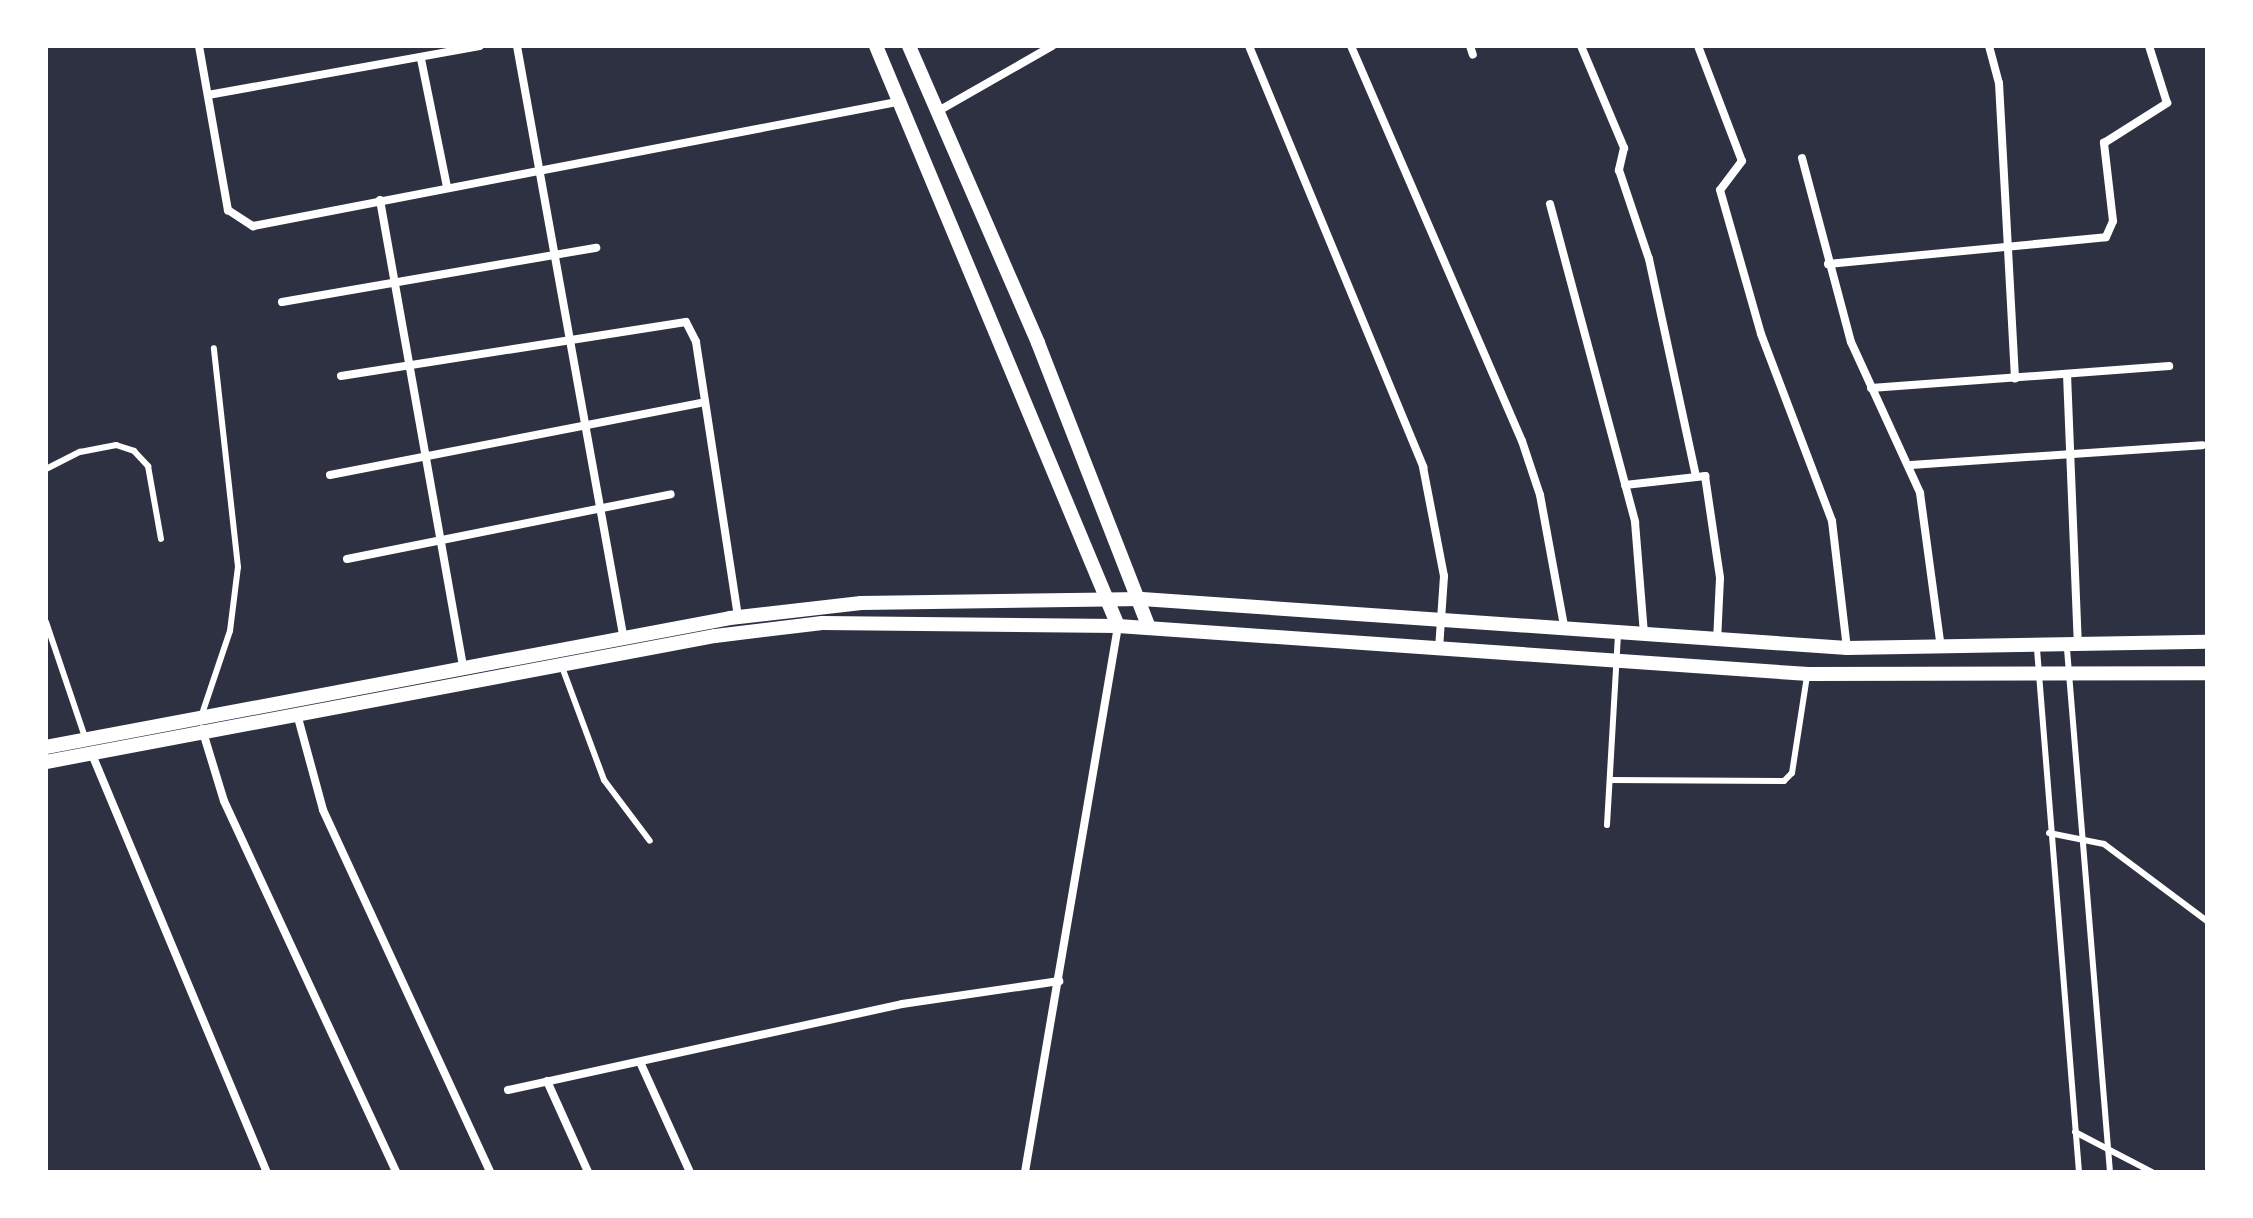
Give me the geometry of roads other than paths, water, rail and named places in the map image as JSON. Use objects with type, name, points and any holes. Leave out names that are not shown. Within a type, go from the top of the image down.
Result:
[{"type":"street","points":[[199,46],[228,210],[241,225],[904,101]]},
{"type":"street","points":[[208,95],[480,46]]},
{"type":"street","points":[[517,46],[598,510],[625,645]]},
{"type":"street","points":[[876,46],[904,101],[1113,600],[1118,626],[1025,1172]]},
{"type":"street","points":[[909,46],[940,110],[1142,599],[1149,628]]},
{"type":"street","points":[[940,110],[1052,46]]},
{"type":"street","points":[[1249,46],[1423,467],[1444,576],[1439,649]]},
{"type":"street","points":[[1351,46],[1522,441],[1544,509],[1565,631]]},
{"type":"street","points":[[1581,46],[1624,148],[1619,170],[1649,259],[1695,472],[1708,482],[1717,536],[1717,642]]},
{"type":"street","points":[[1698,46],[1742,161],[1720,190],[1761,334],[1832,521],[1847,648]]},
{"type":"street","points":[[1989,46],[1999,83],[2015,379]]},
{"type":"street","points":[[1828,264],[2098,240],[2112,231],[2104,143],[2167,103],[2149,46]]},
{"type":"street","points":[[421,59],[447,187]]},
{"type":"street","points":[[1802,158],[1828,264],[1871,388],[1911,465],[1928,526],[1941,649]]},
{"type":"street","points":[[380,200],[464,670]]},
{"type":"street","points":[[1550,204],[1641,548],[1644,638]]},
{"type":"street","points":[[282,302],[395,286],[596,248]]},
{"type":"street","points":[[341,376],[568,336],[686,322],[705,402],[738,617]]},
{"type":"street","points":[[1871,388],[2169,366]]},
{"type":"street","points":[[2067,374],[2071,450],[2072,649]]},
{"type":"street","points":[[330,475],[426,459],[705,402]]},
{"type":"street","points":[[1911,465],[2071,450],[2202,445]]},
{"type":"street","points":[[1625,485],[1695,472]]},
{"type":"street","points":[[347,559],[441,543],[671,494]]},
{"type":"street","points":[[46,762],[92,755],[202,727],[625,645],[738,617],[874,602],[1142,599],[1644,638],[1847,648],[2072,649],[2207,642]]},
{"type":"street","points":[[625,645],[822,623],[1118,626],[1808,674],[2068,677],[2207,673]]},
{"type":"street","points":[[296,709],[464,670],[560,658]]},
{"type":"street","points":[[296,709],[323,810],[490,1172]]},
{"type":"street","points":[[46,747],[202,727]]},
{"type":"street","points":[[202,727],[224,801],[396,1172]]},
{"type":"street","points":[[86,740],[267,1172]]},
{"type":"street","points":[[508,1090],[902,1004],[1059,981]]},
{"type":"street","points":[[640,1062],[690,1172]]},
{"type":"street","points":[[547,1081],[588,1172]]},
{"type":"lane","points":[[202,727],[230,631],[238,567],[214,348]]},
{"type":"lane","points":[[46,469],[80,452],[116,445],[134,451],[148,466],[161,539]]},
{"type":"lane","points":[[46,622],[86,740]]},
{"type":"lane","points":[[1607,825],[1618,636]]},
{"type":"lane","points":[[2037,649],[2049,833],[2079,1172]]},
{"type":"lane","points":[[2072,649],[2068,677],[2110,1172]]},
{"type":"lane","points":[[560,658],[604,780],[650,841]]},
{"type":"lane","points":[[1610,780],[1784,781],[1792,773],[1808,674]]},
{"type":"lane","points":[[2049,833],[2080,834],[2207,921]]},
{"type":"lane","points":[[2075,1132],[2108,1146],[2152,1172]]}]
